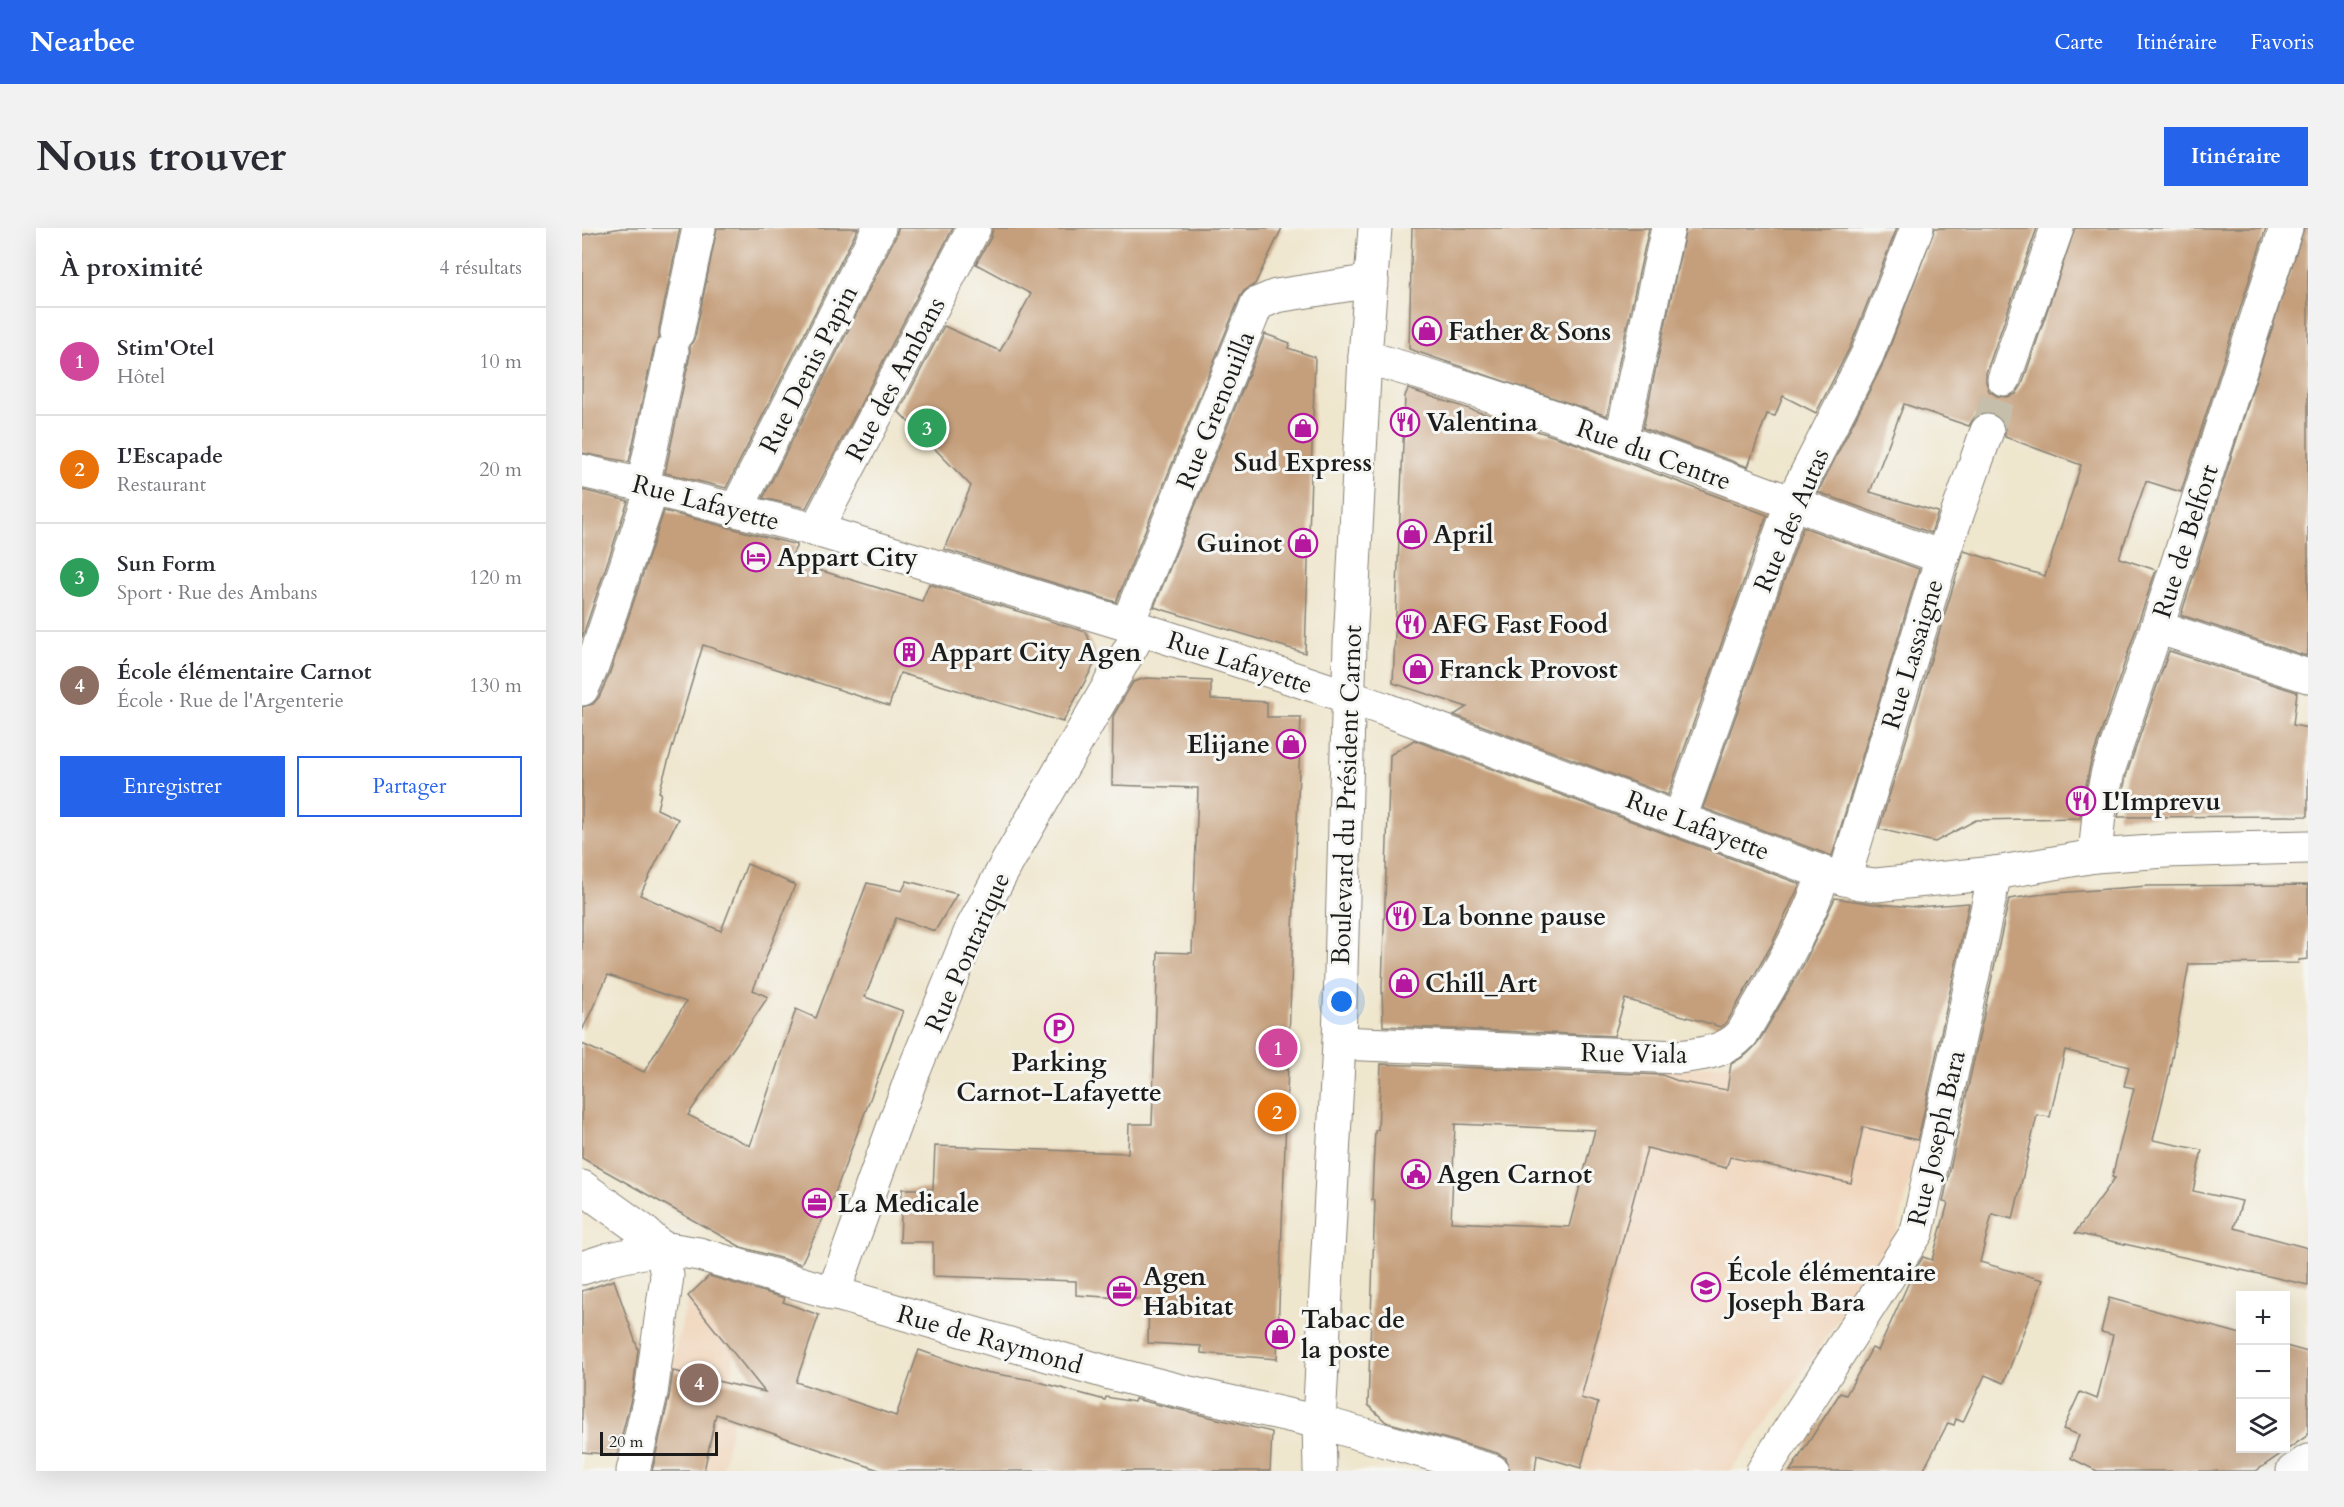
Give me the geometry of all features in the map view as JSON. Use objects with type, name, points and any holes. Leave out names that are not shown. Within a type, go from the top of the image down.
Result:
[{"type":"street","points":[[582,689],[592,667],[648,487],[674,342],[699,228]]},
{"type":"street","name":"Rue Denis Papin","points":[[736,510],[879,228]]},
{"type":"street","name":"Rue des Ambans","points":[[816,530],[974,228]]},
{"type":"street","name":"Boulevard du Président Carnot","points":[[1320,1471],[1319,1422],[1339,1043],[1349,699],[1365,357],[1375,228]]},
{"type":"street","points":[[1621,440],[1668,228]]},
{"type":"street","name":"Rue des Autas","points":[[1680,818],[1791,504],[1868,355],[1917,228]]},
{"type":"street","points":[[2004,379],[2057,228]]},
{"type":"street","name":"Rue de Belfort","points":[[2095,856],[2099,814],[2108,771],[2286,228]]},
{"type":"street","name":"Rue Grenouilla","points":[[1134,627],[1257,304],[1276,296],[1372,281]]},
{"type":"street","name":"Rue du Centre","points":[[1365,357],[1621,440],[1791,504],[1942,557]]},
{"type":"street","name":"Rue Lassaigne","points":[[1834,876],[1987,431]]},
{"type":"street","name":"Rue Lafayette","points":[[582,471],[816,530],[1134,627],[1384,709],[1834,876],[1876,885],[1995,873],[2095,856],[2166,851],[2308,847]]},
{"type":"street","name":"Rue Pontarique","points":[[833,1294],[913,1073],[972,928],[1134,627]]},
{"type":"street","points":[[2157,627],[2308,676]]},
{"type":"street","name":"Rue Joseph Bara","points":[[1763,1471],[1917,1232],[1995,873]]},
{"type":"street","name":"Rue Viala","points":[[1339,1043],[1679,1057],[1724,1048],[1734,1043],[1742,1034],[1785,960],[1815,897],[1834,876]]},
{"type":"street","points":[[582,1187],[642,1230],[662,1248],[666,1276],[651,1394],[633,1471]]},
{"type":"street","points":[[582,1268],[610,1259],[662,1248]]},
{"type":"street","name":"Rue de Raymond","points":[[662,1248],[699,1254],[1170,1389],[1319,1422],[1492,1471]]},
{"type":"street","points":[[2293,1471],[2308,1461]]},
{"type":"shaded area","name":"École élémentaire Joseph Bara","points":[[1728,1065],[1869,1095],[1896,1115],[1925,1122],[1897,1232],[1779,1407],[1731,1471],[1593,1471],[1512,1448],[1611,1068],[1691,1068]]},
{"type":"shaded area","points":[[688,1296],[734,1354],[729,1396],[731,1397],[730,1419],[733,1420],[722,1471],[648,1471]]},
{"type":"building","points":[[622,228],[680,228],[659,338],[654,347],[629,462],[582,453],[582,235]]},
{"type":"building","points":[[717,228],[858,228],[726,488],[665,473],[690,346],[695,337]]},
{"type":"building","points":[[898,228],[953,228],[806,508],[763,498],[896,236]]},
{"type":"building","points":[[993,228],[1282,228],[1255,284],[1244,291],[1240,297],[1116,602],[944,549],[971,486],[899,412],[944,326],[1000,351],[1031,294],[976,264],[991,237]]},
{"type":"building","points":[[1412,228],[1649,228],[1607,416],[1409,349]]},
{"type":"building","points":[[1686,228],[1897,228],[1850,347],[1816,413],[1783,396],[1775,416],[1767,414],[1748,467],[1643,428]]},
{"type":"building","points":[[1935,228],[2037,228],[1986,373],[1989,391],[1997,396],[2007,397],[2016,394],[2022,385],[2075,228],[2266,228],[2181,492],[2146,481],[2119,558],[2156,570],[2090,765],[2080,818],[1976,820],[1935,842],[1879,829],[1964,551],[2045,576],[2081,465],[2005,437],[2002,419],[1993,413],[1975,416],[1969,426],[1904,404],[1870,492],[1938,512],[1931,533],[1818,492],[1884,362]]},
{"type":"building","points":[[2304,228],[2308,228],[2308,649],[2306,656],[2181,615]]},
{"type":"building","points":[[1265,334],[1290,343],[1288,348],[1315,357],[1305,653],[1154,607]]},
{"type":"building","points":[[1408,389],[1577,444],[1767,515],[1668,795],[1454,715],[1467,707],[1393,683],[1405,396]]},
{"type":"building","points":[[582,490],[628,501],[582,638]]},
{"type":"building","points":[[664,511],[797,545],[789,561],[922,601],[929,584],[1086,632],[1097,659],[1063,722],[900,673],[889,706],[703,645],[659,792],[661,793],[657,809],[678,819],[640,895],[721,931],[747,864],[795,885],[753,990],[768,997],[688,1115],[750,1146],[796,1009],[816,1018],[867,883],[902,891],[907,881],[957,894],[935,931],[896,918],[865,997],[903,1011],[833,1198],[801,1264],[741,1247],[582,1158],[582,1044],[644,1072],[686,1002],[608,975],[582,1031],[582,707],[593,704],[599,697],[609,675]]},
{"type":"building","points":[[1803,527],[1919,569],[1832,856],[1703,808]]},
{"type":"building","points":[[2169,651],[2297,692],[2293,725],[2308,728],[2308,816],[2118,817],[2126,776]]},
{"type":"building","points":[[1146,678],[1211,681],[1211,699],[1267,702],[1267,717],[1301,717],[1277,1359],[1201,1353],[1201,1346],[1148,1343],[1149,1300],[1076,1295],[1076,1281],[933,1276],[933,1242],[900,1242],[902,1189],[933,1189],[935,1146],[1128,1153],[1129,1124],[1152,1124],[1158,952],[1192,953],[1198,788],[1112,785],[1113,716],[1133,682]]},
{"type":"building","points":[[1414,740],[1800,884],[1771,946],[1727,1022],[1721,1027],[1625,999],[1614,1036],[1383,1026],[1382,987],[1390,755]]},
{"type":"building","points":[[2308,885],[2308,959],[2299,960],[2298,963],[2189,964],[2169,1074],[2153,1140],[2202,1150],[2193,1191],[2242,1201],[2234,1228],[2308,1248],[2308,1285],[2075,1233],[2115,1178],[2112,1177],[2134,1088],[2124,1086],[2129,1067],[2065,1050],[2050,1117],[2037,1115],[2013,1219],[1992,1214],[1980,1262],[2043,1280],[2004,1383],[1985,1375],[1963,1422],[1956,1419],[1954,1425],[1948,1423],[1923,1471],[1790,1471],[1840,1393],[1846,1395],[1872,1348],[1878,1351],[1913,1273],[1923,1257],[1932,1260],[1948,1203],[1943,1202],[2009,899],[2147,886]]},
{"type":"building","points":[[1835,898],[1917,907],[1969,903],[1918,1140],[1863,1127],[1851,1183],[1730,1157],[1726,1168],[1647,1148],[1581,1398],[1598,1403],[1581,1468],[1537,1455],[1535,1471],[1510,1471],[1506,1458],[1497,1453],[1386,1422],[1368,1405],[1375,1200],[1372,1200],[1373,1170],[1375,1131],[1378,1130],[1381,1064],[1662,1075],[1681,1082],[1727,1090],[1731,1064],[1746,1055],[1758,1043],[1804,964]],"holes":[[[1455,1124],[1595,1130],[1569,1227],[1451,1222]]]},
{"type":"building","points":[[709,1276],[785,1298],[783,1302],[819,1315],[796,1382],[896,1416],[919,1350],[979,1371],[1032,1380],[1105,1400],[1106,1397],[1134,1402],[1135,1399],[1272,1432],[1270,1471],[882,1471],[716,1414],[704,1471],[652,1471],[673,1371],[765,1392],[688,1296]]},
{"type":"building","points":[[614,1280],[638,1349],[633,1390],[617,1455],[582,1452],[582,1291]]},
{"type":"building","points":[[2109,1298],[2236,1333],[2236,1453],[2282,1453],[2256,1471],[2097,1471],[2071,1458],[2079,1435],[2063,1429],[2080,1392],[2097,1399],[2113,1335],[2101,1332]]},
{"type":"building","points":[[2290,1347],[2308,1352],[2308,1435],[2290,1447]]},
{"type":"tunnel","points":[[1987,431],[2004,379]]},
{"type":"place","name":"Father & Sons","points":[[1427,331]]},
{"type":"place","name":"Valentina","points":[[1405,422]]},
{"type":"place","name":"Sun Form","points":[[927,428]]},
{"type":"place","name":"Sud Express","points":[[1303,428]]},
{"type":"place","name":"April","points":[[1412,534]]},
{"type":"place","name":"Guinot","points":[[1303,543]]},
{"type":"place","name":"Appart City","points":[[756,557]]},
{"type":"place","name":"AFG Fast Food","points":[[1411,624]]},
{"type":"place","name":"Appart City Agen","points":[[909,652]]},
{"type":"place","name":"Franck Provost","points":[[1418,669]]},
{"type":"place","name":"Elijane","points":[[1291,744]]},
{"type":"place","name":"L'Imprevu","points":[[2081,801]]},
{"type":"place","name":"La bonne pause","points":[[1401,916]]},
{"type":"place","name":"Chill_Art","points":[[1404,983]]},
{"type":"place","name":"Parking Carnot-Lafayette","points":[[1059,1028]]},
{"type":"place","name":"Stim'Otel","points":[[1278,1048]]},
{"type":"place","name":"L'Escapade","points":[[1277,1112]]},
{"type":"place","name":"Agen Carnot","points":[[1416,1174]]},
{"type":"place","name":"La Medicale","points":[[817,1203]]},
{"type":"place","name":"École élémentaire Joseph Bara","points":[[1706,1287]]},
{"type":"place","name":"Agen Habitat","points":[[1122,1291]]},
{"type":"place","name":"Tabac de la poste","points":[[1280,1334]]},
{"type":"place","name":"École élémentaire Carnot","points":[[699,1383]]}]
